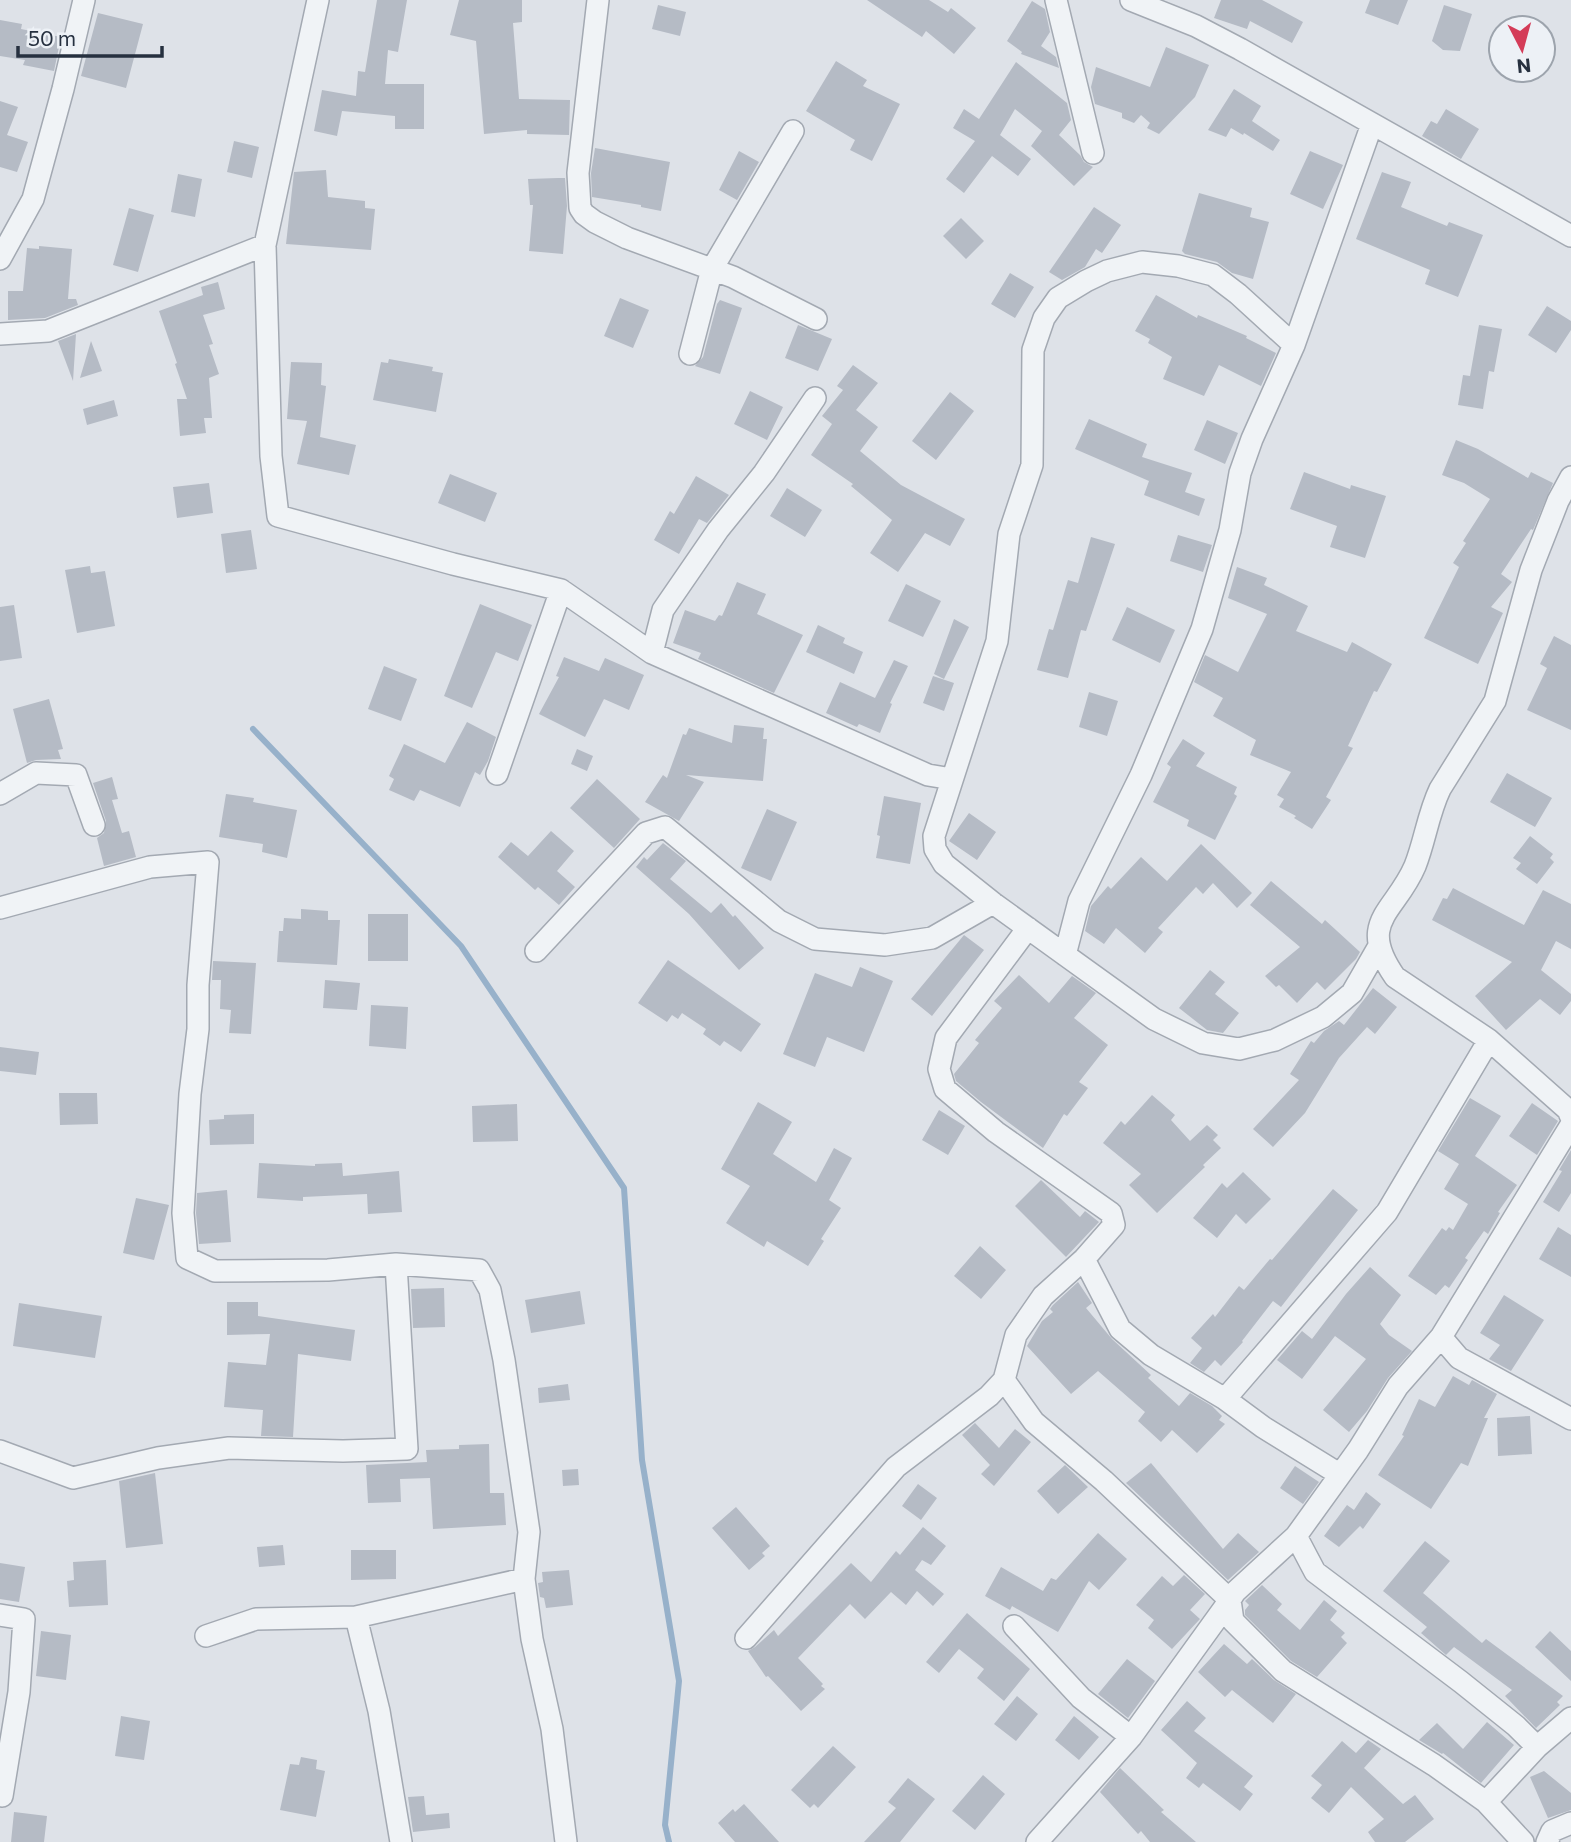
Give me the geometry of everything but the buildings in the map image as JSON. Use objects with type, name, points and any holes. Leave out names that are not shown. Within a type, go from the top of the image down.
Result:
[{"type":"street","points":[[0,259],[33,199],[64,89],[84,0]]},
{"type":"street","points":[[318,0],[265,245],[271,456],[278,516],[453,564],[561,590],[652,653],[928,775],[952,779]]},
{"type":"street","points":[[598,0],[578,173],[580,208],[595,222],[627,238],[733,277],[816,319]]},
{"type":"street","points":[[1056,0],[1093,153]]},
{"type":"street","points":[[1131,0],[1196,26],[1571,236]]},
{"type":"street","points":[[1065,955],[1079,901],[1141,775],[1202,629],[1230,530],[1240,473],[1252,439],[1294,345],[1372,124]]},
{"type":"street","points":[[690,354],[712,269],[793,131]]},
{"type":"street","points":[[0,334],[48,331],[265,245]]},
{"type":"street","points":[[1294,345],[1213,275],[1178,266],[1142,262],[1107,271],[1058,298],[1044,318],[1033,350],[1032,465],[1009,534],[997,641],[934,836],[935,849],[944,864],[993,904],[1154,1019],[1203,1043],[1239,1049],[1275,1040],[1323,1017],[1352,993],[1379,946]]},
{"type":"street","points":[[652,653],[663,610],[718,530],[764,473],[816,398]]},
{"type":"street","points":[[1037,1842],[1131,1737],[1235,1592],[1296,1536],[1358,1450],[1398,1386],[1441,1337],[1570,1116],[1489,1040],[1395,977],[1379,946],[1378,931],[1386,911],[1412,873],[1433,803],[1495,701],[1531,570],[1558,501],[1571,477]]},
{"type":"street","points":[[497,774],[561,590]]},
{"type":"street","points":[[0,794],[36,773],[76,775],[94,825]]},
{"type":"street","points":[[537,951],[646,833],[665,827],[779,921],[815,939],[885,945],[932,938],[993,904]]},
{"type":"street","points":[[0,908],[150,867],[208,862],[183,1213],[187,1258],[215,1271],[328,1270],[396,1264],[479,1270],[490,1290],[504,1360],[529,1532],[524,1579],[532,1639],[552,1729],[566,1842]]},
{"type":"street","points":[[746,1638],[896,1467],[989,1396],[1004,1380],[1016,1335],[1042,1296],[1084,1259],[1114,1225],[1111,1213],[996,1132],[945,1089],[939,1069],[946,1038],[1028,928]]},
{"type":"street","points":[[1225,1399],[1387,1212],[1489,1040]]},
{"type":"street","points":[[1084,1259],[1120,1329],[1151,1355],[1225,1399],[1263,1427],[1339,1474]]},
{"type":"street","points":[[0,1451],[73,1479],[158,1458],[229,1448],[342,1451],[407,1449],[396,1264]]},
{"type":"street","points":[[1441,1337],[1459,1358],[1571,1419]]},
{"type":"street","points":[[1004,1380],[1034,1422],[1104,1481],[1230,1600],[1233,1621],[1283,1671],[1434,1765],[1486,1802],[1523,1842]]},
{"type":"street","points":[[1296,1536],[1315,1572],[1461,1682],[1516,1726],[1536,1747]]},
{"type":"street","points":[[206,1636],[256,1619],[356,1617],[524,1579]]},
{"type":"street","points":[[0,1615],[24,1619],[19,1692],[2,1796]]},
{"type":"street","points":[[356,1617],[379,1711],[401,1842]]},
{"type":"street","points":[[1014,1626],[1081,1698],[1131,1737]]},
{"type":"street","points":[[1486,1802],[1536,1747],[1571,1718]]},
{"type":"street","points":[[1547,1842],[1552,1831],[1571,1824]]},
{"type":"waterway","points":[[253,729],[461,946],[624,1188],[642,1460],[679,1681],[665,1825],[669,1842]]}]
